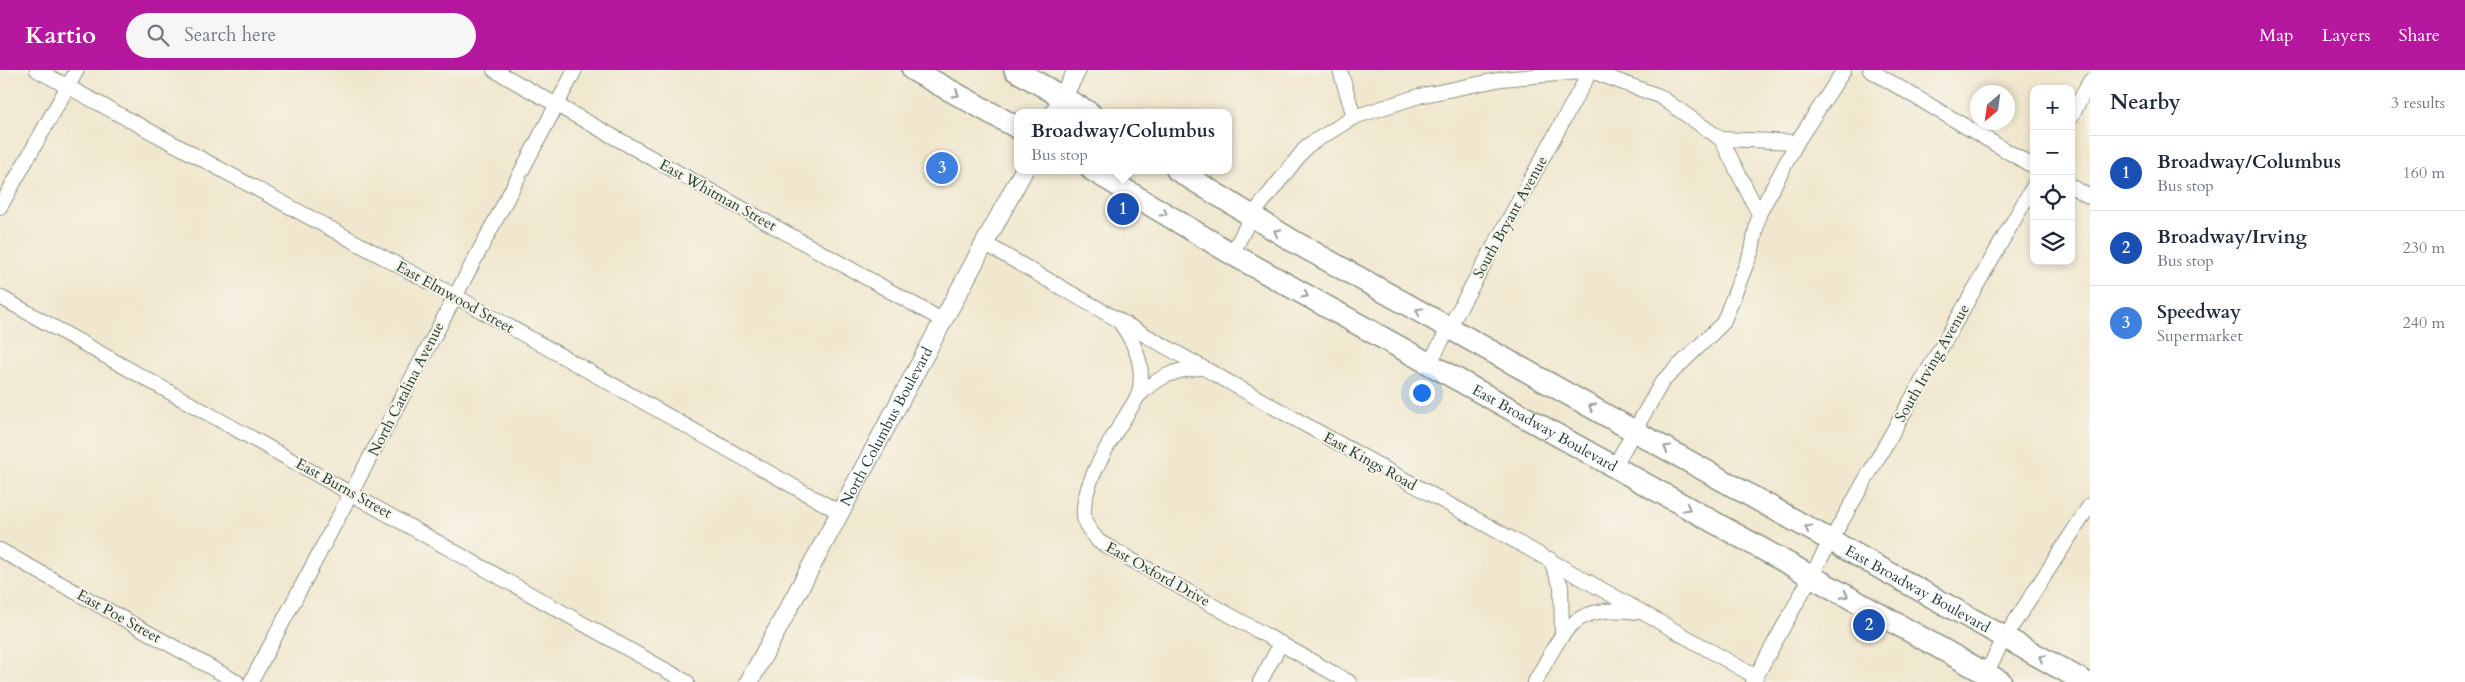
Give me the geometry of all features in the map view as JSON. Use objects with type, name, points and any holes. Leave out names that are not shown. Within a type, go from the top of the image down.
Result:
[{"type":"main road","points":[[914,70],[1014,126]]},
{"type":"main road","points":[[1014,70],[1058,105],[1074,109]]},
{"type":"main road","name":"East Broadway Boulevard","points":[[1099,174],[1232,254],[1993,678]]},
{"type":"main road","name":"East Broadway Boulevard","points":[[1183,174],[1250,217],[2085,682]]},
{"type":"street","name":"East Elmwood Street","points":[[37,70],[455,296],[839,512]]},
{"type":"street","points":[[0,207],[77,70]]},
{"type":"street","name":"East Whitman Street","points":[[494,70],[942,320]]},
{"type":"street","name":"North Catalina Avenue","points":[[251,682],[353,493],[575,70]]},
{"type":"street","points":[[1058,105],[1077,70]]},
{"type":"street","points":[[1340,70],[1354,117]]},
{"type":"street","points":[[1614,467],[1662,382],[1723,323],[1752,250],[1759,214],[1797,142],[1844,70]]},
{"type":"street","points":[[1870,70],[2030,160]]},
{"type":"street","points":[[1232,254],[1250,217],[1307,146],[1354,117],[1419,96],[1506,78],[1591,71],[1659,96],[1721,139],[1759,214]]},
{"type":"street","name":"South Bryant Avenue","points":[[1429,364],[1591,71]]},
{"type":"street","points":[[2075,109],[2090,81]]},
{"type":"street","points":[[1721,139],[1797,142]]},
{"type":"street","points":[[2030,164],[2027,172],[2030,177]]},
{"type":"street","name":"North Columbus Boulevard","points":[[749,682],[1022,174]]},
{"type":"street","points":[[2075,188],[2090,197]]},
{"type":"street","name":"South Irving Avenue","points":[[1755,680],[1831,540],[2030,191]]},
{"type":"street","name":"East Kings Road","points":[[984,244],[1201,368],[1644,612],[1755,680]]},
{"type":"street","name":"East Burns Street","points":[[0,297],[353,493],[687,682]]},
{"type":"street","name":"East Oxford Drive","points":[[1120,322],[1139,355],[1141,385],[1138,396],[1094,474],[1086,497],[1086,523],[1098,541],[1349,682]]},
{"type":"street","points":[[1138,396],[1153,382],[1179,370],[1201,368]]},
{"type":"street","points":[[1993,678],[2005,637],[2090,504]]},
{"type":"street","name":"East Poe Street","points":[[0,550],[237,682]]},
{"type":"street","points":[[1550,559],[1561,586],[1562,633]]},
{"type":"street","points":[[1535,682],[1562,633],[1573,621],[1598,610],[1644,612]]},
{"type":"street","points":[[1260,682],[1281,643]]},
{"type":"place","name":"Speedway","points":[[942,168]]},
{"type":"place","name":"Broadway/Columbus","points":[[1123,209]]},
{"type":"place","name":"Broadway/Irving","points":[[1869,625]]}]
